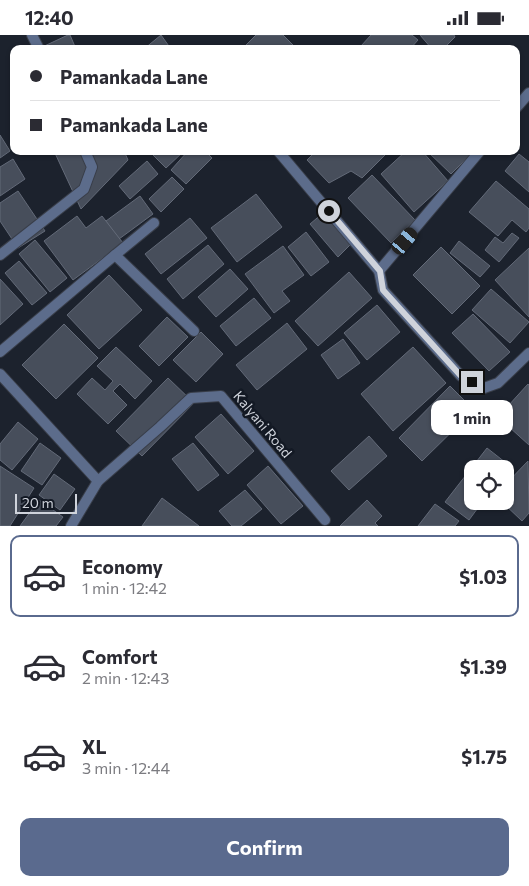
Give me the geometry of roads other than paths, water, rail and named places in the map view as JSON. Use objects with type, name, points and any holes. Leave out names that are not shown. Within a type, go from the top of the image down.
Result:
[{"type":"street","points":[[520,103],[529,93]]},
{"type":"street","points":[[0,255],[84,189],[92,167],[87,155]]},
{"type":"street","points":[[281,155],[380,271],[383,290],[461,376],[484,388],[498,383],[529,353]]},
{"type":"street","points":[[380,271],[477,155]]},
{"type":"street","points":[[0,352],[154,223]]},
{"type":"street","points":[[115,255],[194,331]]},
{"type":"street","points":[[0,374],[98,481],[71,526]]},
{"type":"street","name":"Kalyani Road","points":[[98,481],[191,398],[221,396],[325,520]]}]
